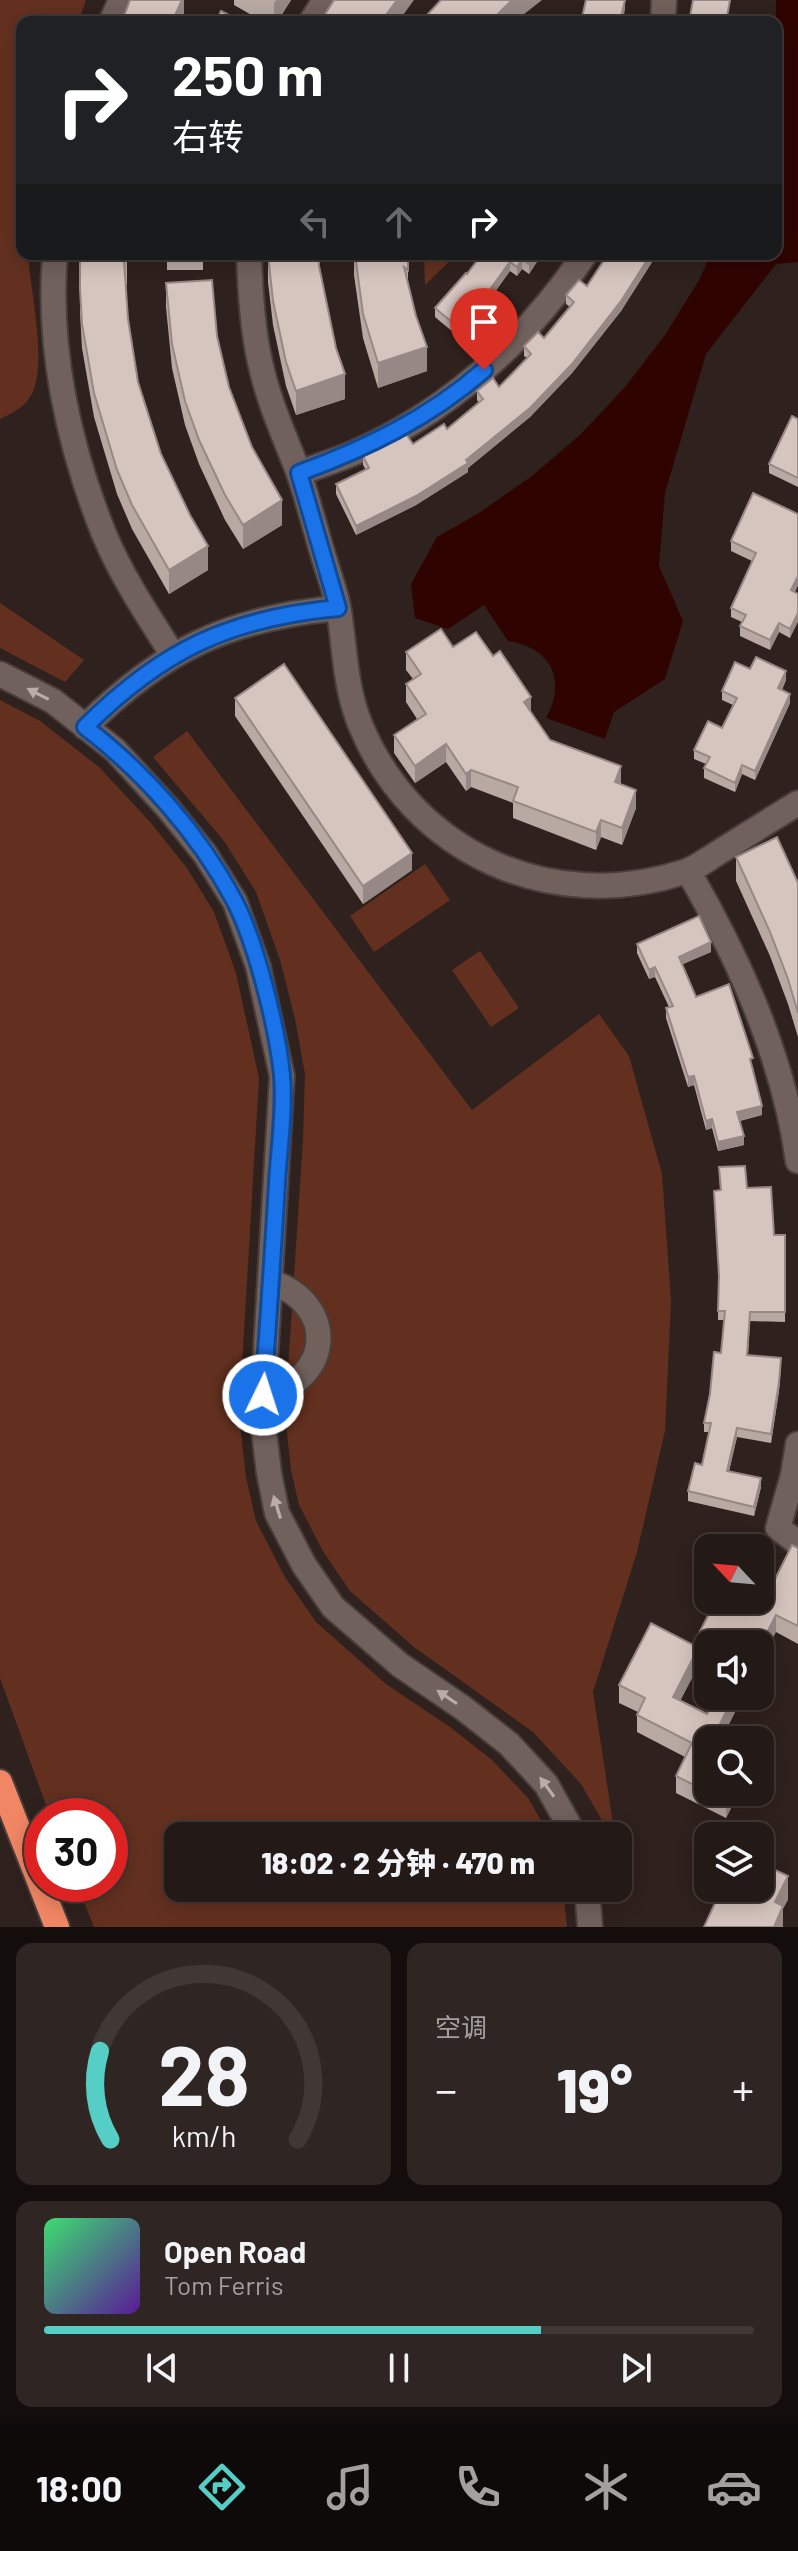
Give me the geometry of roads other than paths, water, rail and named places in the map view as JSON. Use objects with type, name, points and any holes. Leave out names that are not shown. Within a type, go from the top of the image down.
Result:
[{"type":"highway","points":[[0,1782],[57,1927]]},
{"type":"street","points":[[55,260],[55,335],[65,403],[81,470],[105,535],[130,585],[173,655]]},
{"type":"street","points":[[249,260],[251,306],[260,363],[276,419],[299,473],[338,608],[347,679],[359,722],[379,762],[396,786],[437,829],[473,854],[514,873],[557,884],[601,887],[645,883],[688,871],[798,803]]},
{"type":"street","points":[[299,473],[356,452],[410,424],[461,390],[507,350],[538,316],[580,260]]},
{"type":"street","points":[[85,727],[119,693],[173,655],[199,641],[244,623],[291,613],[338,608]]},
{"type":"street","points":[[0,674],[53,701],[115,750],[168,808],[205,854],[235,902],[258,966],[282,1076],[262,1415],[277,1513],[304,1565],[333,1607],[400,1665],[509,1744],[546,1784],[567,1822]]},
{"type":"street","points":[[688,871],[712,911],[740,969],[764,1029],[783,1091],[798,1161]]},
{"type":"street","points":[[263,1395],[281,1391],[298,1382],[310,1368],[317,1351],[318,1332],[313,1314],[303,1299],[288,1288],[271,1282]]},
{"type":"street","points":[[798,1444],[778,1528],[798,1543]]},
{"type":"street","points":[[588,1902],[590,1927]]}]
